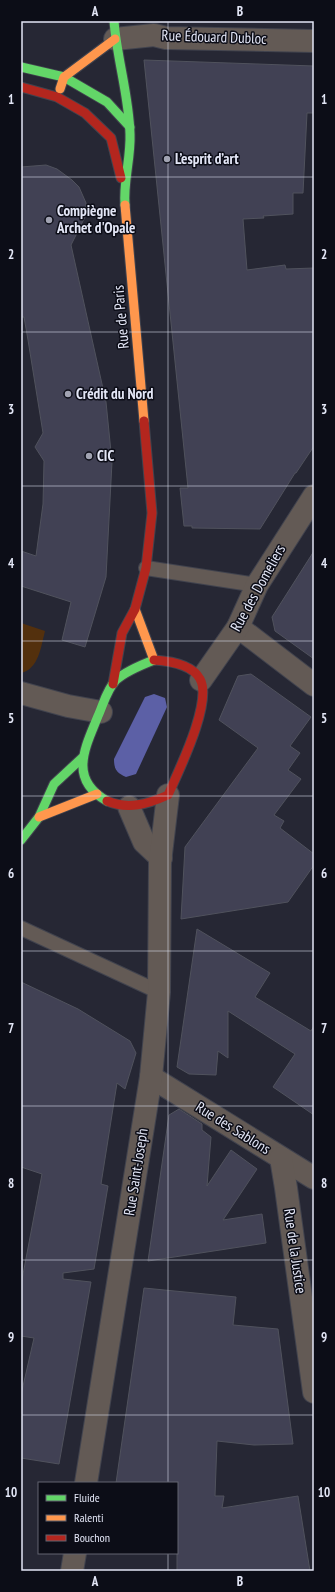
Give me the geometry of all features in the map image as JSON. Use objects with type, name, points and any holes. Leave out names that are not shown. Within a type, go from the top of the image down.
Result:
[{"type":"street","name":"Rue Édouard Dubloc","points":[[115,30],[166,38],[314,41]]},
{"type":"street","points":[[57,97],[64,77],[115,30]]},
{"type":"street","name":"Rue de Paris","points":[[113,684],[122,632],[135,609],[146,568],[152,513],[124,197],[130,151],[130,127],[115,30]]},
{"type":"street","points":[[21,67],[64,77],[107,102],[130,127]]},
{"type":"street","points":[[21,88],[57,97],[84,113],[111,138],[124,197]]},
{"type":"street","name":"Rue des Domeliers","points":[[201,680],[238,627],[257,585],[314,496]]},
{"type":"street","points":[[135,609],[154,660]]},
{"type":"street","points":[[238,627],[314,685]]},
{"type":"street","points":[[21,840],[39,817],[54,784],[82,758],[113,684],[135,668],[154,660],[163,660],[184,667],[194,672],[201,680],[203,690],[200,716],[168,795],[151,803],[129,807],[105,802],[88,788],[83,775],[82,758]]},
{"type":"street","points":[[21,693],[68,706],[101,712]]},
{"type":"street","points":[[39,817],[97,794]]},
{"type":"street","name":"Rue Saint-Joseph","points":[[86,1482],[152,1078],[159,992],[161,858],[168,795]]},
{"type":"street","points":[[129,807],[144,842],[161,858]]},
{"type":"street","name":"Rue des Sablons","points":[[152,1078],[314,1178]]},
{"type":"street","name":"Rue de la Justice","points":[[281,1158],[314,1392]]},
{"type":"street","points":[[72,1571],[75,1554]]},
{"type":"lane","points":[[146,568],[257,585]]},
{"type":"lane","points":[[21,928],[159,992]]},
{"type":"shaded area","points":[[21,623],[45,631],[35,662],[27,671],[21,673]]},
{"type":"water","points":[[154,694],[165,698],[167,707],[136,774],[126,777],[117,771],[114,759],[145,697]]},
{"type":"building","points":[[144,60],[314,66],[314,113],[307,113],[303,193],[293,193],[293,214],[243,219],[247,270],[285,265],[286,269],[314,268],[314,446],[295,473],[260,529],[192,528],[192,526],[184,526],[180,488],[188,488]]},
{"type":"building","points":[[46,165],[57,169],[72,180],[79,187],[86,203],[85,217],[71,245],[106,402],[112,462],[106,577],[85,647],[62,640],[71,602],[21,586],[21,551],[36,556],[43,504],[44,461],[35,447],[43,433],[24,317],[21,317],[21,167]]},
{"type":"building","points":[[314,551],[314,659],[275,631],[272,617]]},
{"type":"building","points":[[251,674],[311,717],[290,746],[300,753],[288,770],[301,779],[274,815],[284,821],[280,828],[314,854],[314,865],[288,902],[181,919],[185,847],[258,748],[219,720],[238,676]]},
{"type":"building","points":[[197,929],[270,973],[255,997],[311,1031],[314,1026],[314,1115],[273,1087],[295,1054],[228,1011],[228,1058],[218,1051],[216,1075],[189,1074],[177,1067]]},
{"type":"building","points":[[21,982],[78,1009],[130,1041],[136,1053],[125,1089],[117,1083],[101,1184],[108,1186],[94,1269],[63,1273],[63,1279],[91,1282],[59,1464],[21,1458],[21,1395],[34,1338],[21,1336],[21,1285],[42,1174],[21,1167]]},
{"type":"building","points":[[179,1109],[202,1124],[202,1130],[211,1137],[207,1186],[231,1150],[257,1169],[223,1220],[262,1214],[266,1243],[148,1261],[169,1115]]},
{"type":"building","points":[[144,1288],[236,1297],[233,1325],[278,1329],[293,1444],[254,1445],[217,1441],[215,1496],[224,1496],[222,1508],[298,1496],[310,1571],[177,1571],[178,1482],[116,1482]]},
{"type":"traffic: fast","points":[[114,21],[128,106],[130,134],[125,205]]},
{"type":"traffic: fast","points":[[21,67],[64,77],[107,102],[130,127]]},
{"type":"traffic: fast","points":[[107,801],[95,792],[87,783],[83,762],[88,740],[110,688],[116,680],[129,671],[154,660]]},
{"type":"traffic: fast","points":[[21,840],[39,817],[54,784],[82,758]]},
{"type":"traffic: slow","points":[[60,89],[64,77],[115,39]]},
{"type":"traffic: slow","points":[[125,205],[144,421]]},
{"type":"traffic: slow","points":[[135,609],[154,660]]},
{"type":"traffic: slow","points":[[39,817],[97,794]]},
{"type":"traffic: jam","points":[[21,87],[57,97],[85,113],[111,138],[121,178]]},
{"type":"traffic: jam","points":[[113,684],[122,633],[135,609],[146,568],[152,513],[144,421]]},
{"type":"traffic: jam","points":[[107,801],[115,804],[138,805],[168,795],[193,737],[202,704],[203,690],[200,679],[192,670],[180,664],[154,660]]},
{"type":"place","name":"L’esprit d’art","points":[[167,159]]},
{"type":"place","name":"Compiègne Archet d'Opale","points":[[49,220]]},
{"type":"place","name":"Crédit du Nord","points":[[68,394]]},
{"type":"place","name":"CIC","points":[[89,456]]}]
